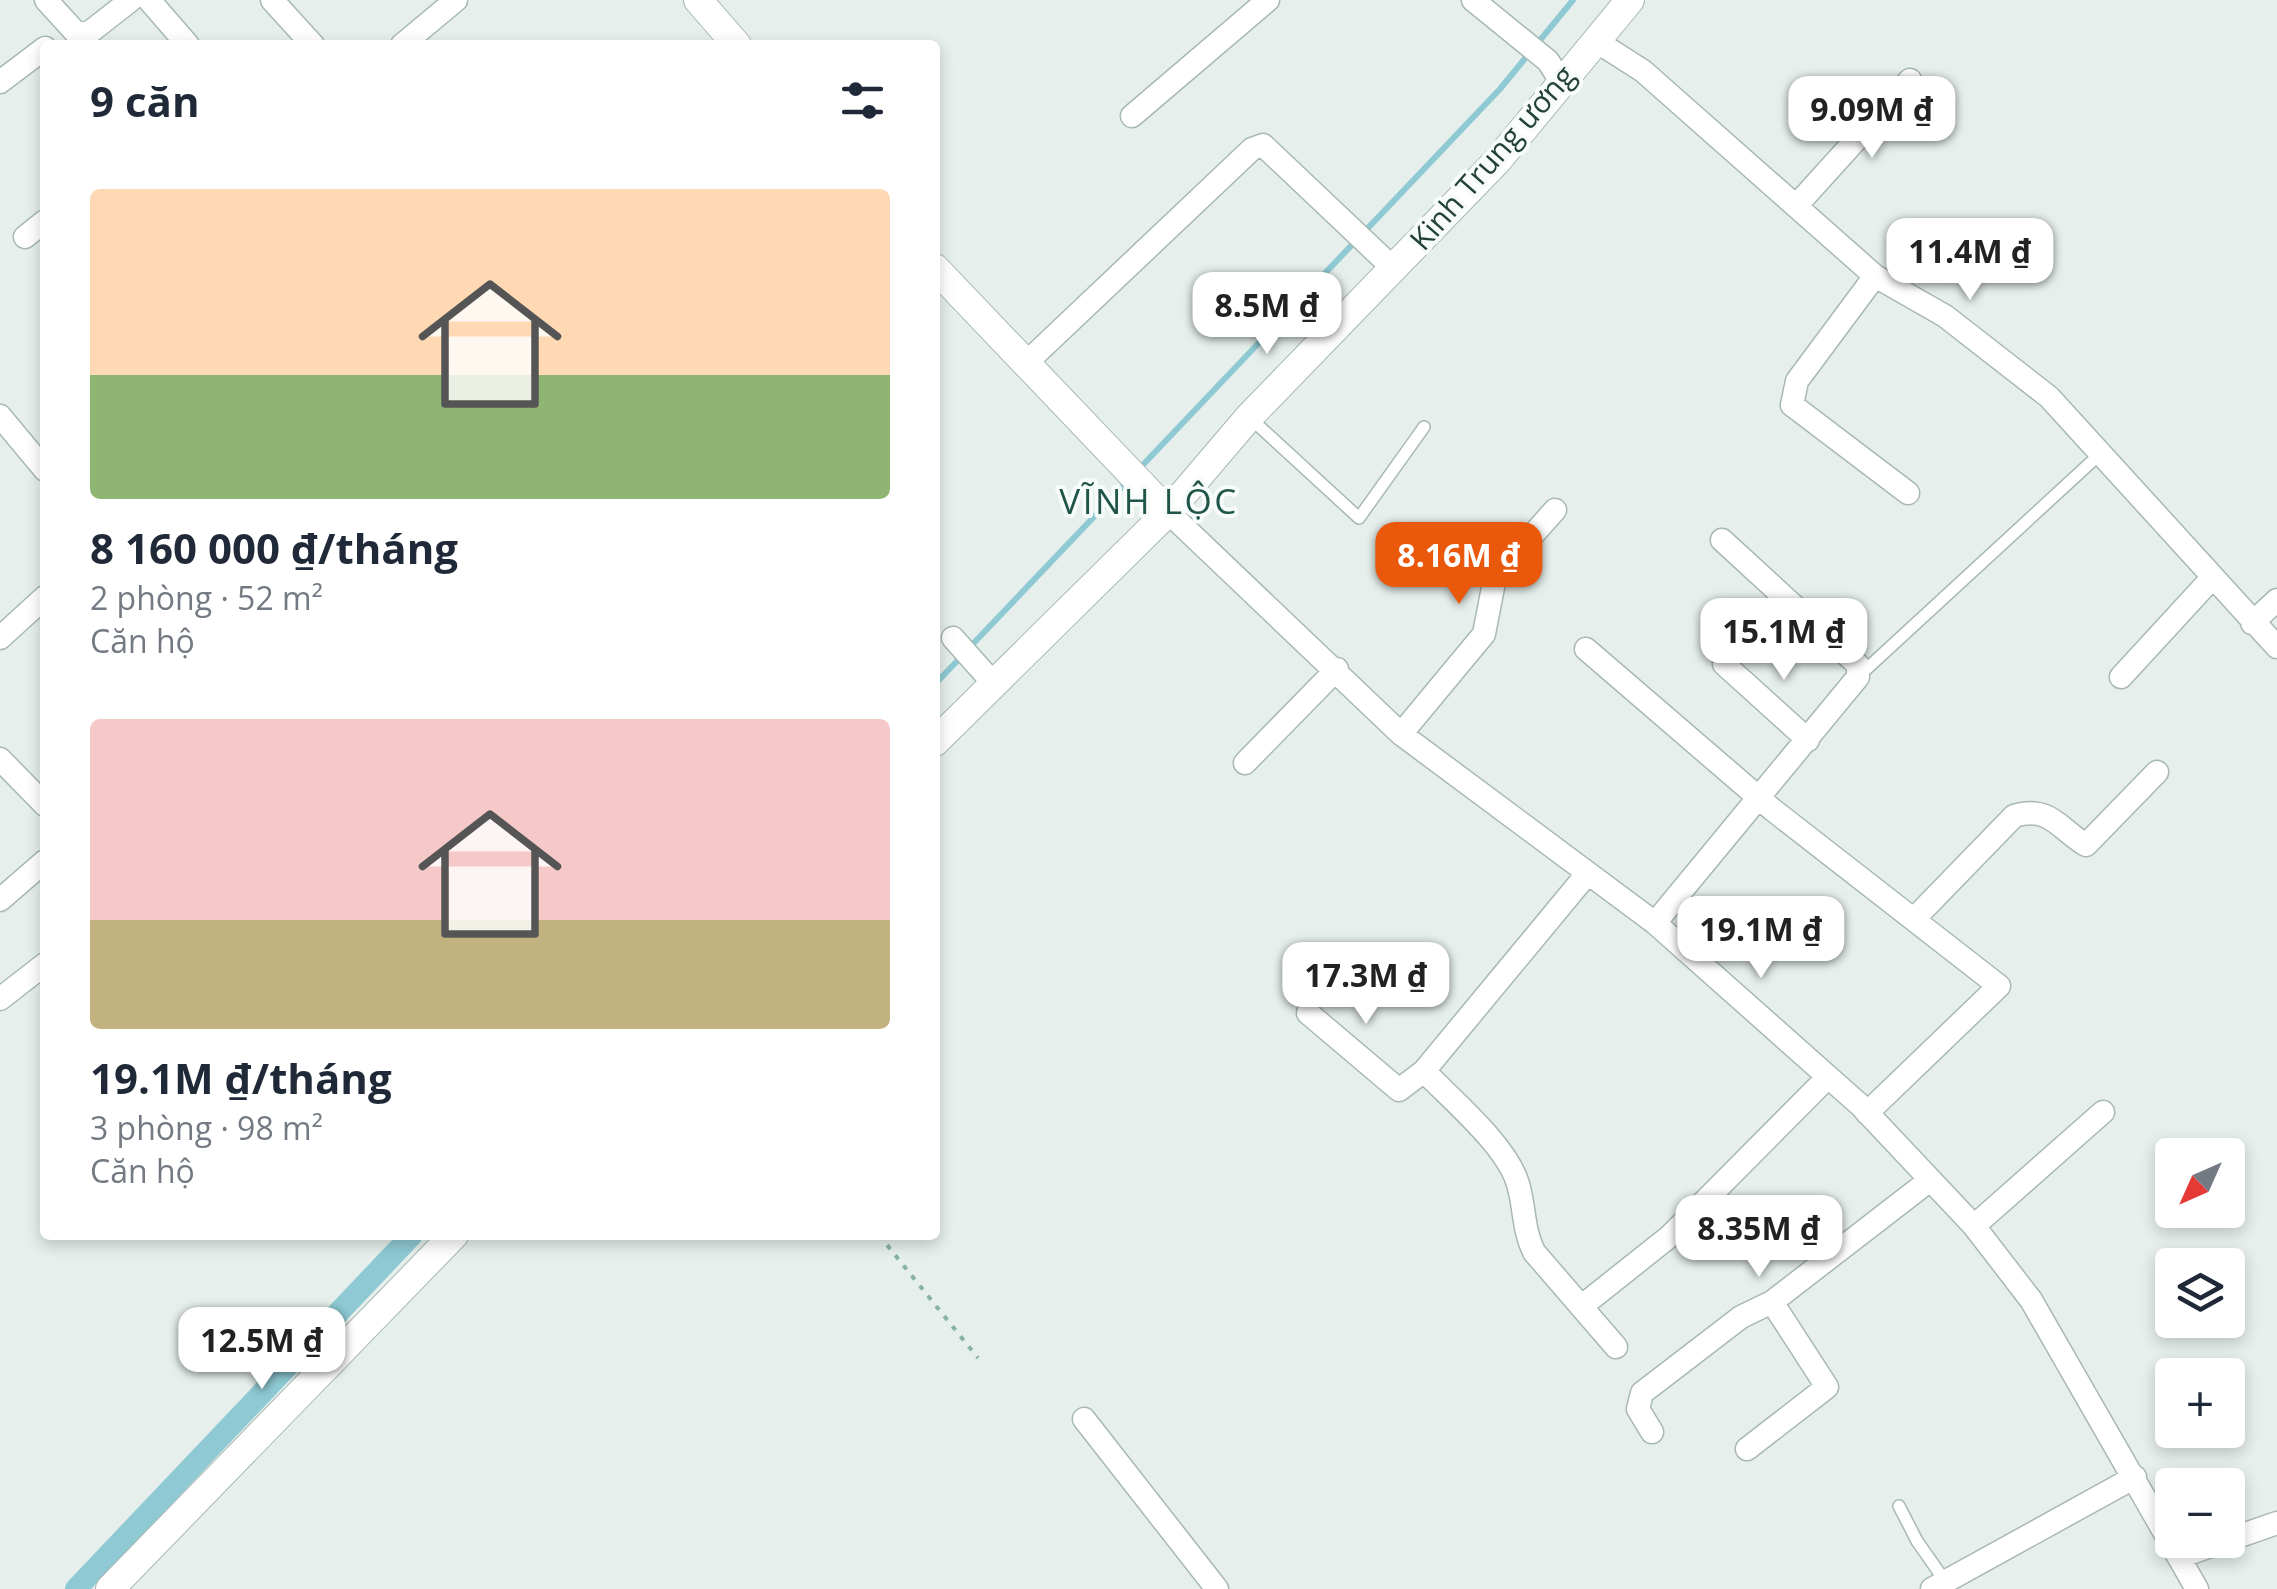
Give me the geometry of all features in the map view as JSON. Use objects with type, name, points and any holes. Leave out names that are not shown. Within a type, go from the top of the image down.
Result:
[{"type":"street","points":[[46,0],[77,34],[90,32],[131,0]]},
{"type":"street","points":[[149,0],[184,40]]},
{"type":"street","points":[[272,0],[308,40]]},
{"type":"street","points":[[408,40],[456,0]]},
{"type":"street","points":[[698,0],[733,40]]},
{"type":"street","points":[[1132,116],[1268,0]]},
{"type":"street","points":[[1474,0],[1554,70]]},
{"type":"street","name":"Kinh Trung ương","points":[[940,737],[1161,503],[1498,160],[1554,70],[1596,41],[1630,0]]},
{"type":"street","points":[[56,40],[71,28]]},
{"type":"street","points":[[1596,41],[1643,71],[1875,276],[1945,316],[2049,397],[2277,647]]},
{"type":"street","points":[[0,82],[40,52]]},
{"type":"street","points":[[1796,206],[1910,80]]},
{"type":"street","points":[[1025,364],[1263,145],[1394,269]]},
{"type":"street","points":[[25,237],[40,225]]},
{"type":"street","points":[[940,275],[1161,503],[1401,734],[1656,922],[1867,1113],[1974,1226],[2031,1300],[2155,1512]]},
{"type":"street","points":[[1875,276],[1806,367],[1797,381],[1792,405],[1908,493]]},
{"type":"street","points":[[0,416],[40,464]]},
{"type":"street","points":[[1401,734],[1484,634],[1496,578],[1555,510]]},
{"type":"street","points":[[1656,922],[1761,800],[1858,677],[1858,665],[1722,540]]},
{"type":"street","points":[[2120,677],[2213,577]]},
{"type":"street","points":[[2252,623],[2277,600]]},
{"type":"street","points":[[0,638],[40,601]]},
{"type":"street","points":[[953,638],[994,684]]},
{"type":"street","points":[[1586,649],[1761,800],[1998,986],[1867,1113]]},
{"type":"street","points":[[1724,664],[1808,740]]},
{"type":"street","points":[[1245,762],[1337,669]]},
{"type":"street","points":[[1914,919],[2014,816],[2034,812],[2052,816],[2086,845],[2157,772]]},
{"type":"street","points":[[5,773],[40,802]]},
{"type":"street","points":[[0,900],[40,866]]},
{"type":"street","points":[[1308,1013],[1399,1090],[1424,1072],[1587,874]]},
{"type":"street","points":[[0,999],[40,968]]},
{"type":"street","points":[[1424,1072],[1484,1132],[1518,1181],[1526,1238],[1616,1346]]},
{"type":"street","points":[[1582,1306],[1670,1236],[1828,1077]]},
{"type":"street","points":[[1974,1226],[2102,1112]]},
{"type":"street","points":[[1652,1432],[1638,1409],[1642,1394],[1741,1317],[1772,1302],[1930,1180]]},
{"type":"street","points":[[110,1589],[449,1240]]},
{"type":"street","points":[[1747,1449],[1827,1387],[1772,1302]]},
{"type":"street","points":[[1084,1419],[1217,1589]]},
{"type":"street","points":[[1939,1585],[2135,1476]]},
{"type":"street","points":[[2245,1534],[2277,1524]]},
{"type":"street","points":[[2180,1558],[2197,1589]]},
{"type":"lane","points":[[1249,416],[1359,518],[1424,427]]},
{"type":"lane","points":[[1858,677],[2102,452]]},
{"type":"lane","points":[[1899,1506],[1939,1585]]},
{"type":"path","points":[[883,1240],[978,1358]]},
{"type":"waterway","points":[[1139,469],[1500,89],[1573,0]]},
{"type":"waterway","points":[[970,647],[1127,482]]},
{"type":"waterway","points":[[940,679],[962,656]]},
{"type":"waterway","points":[[76,1589],[407,1240]]},
{"type":"district","name":"VĨNH LỘC","points":[[1149,502]]}]
